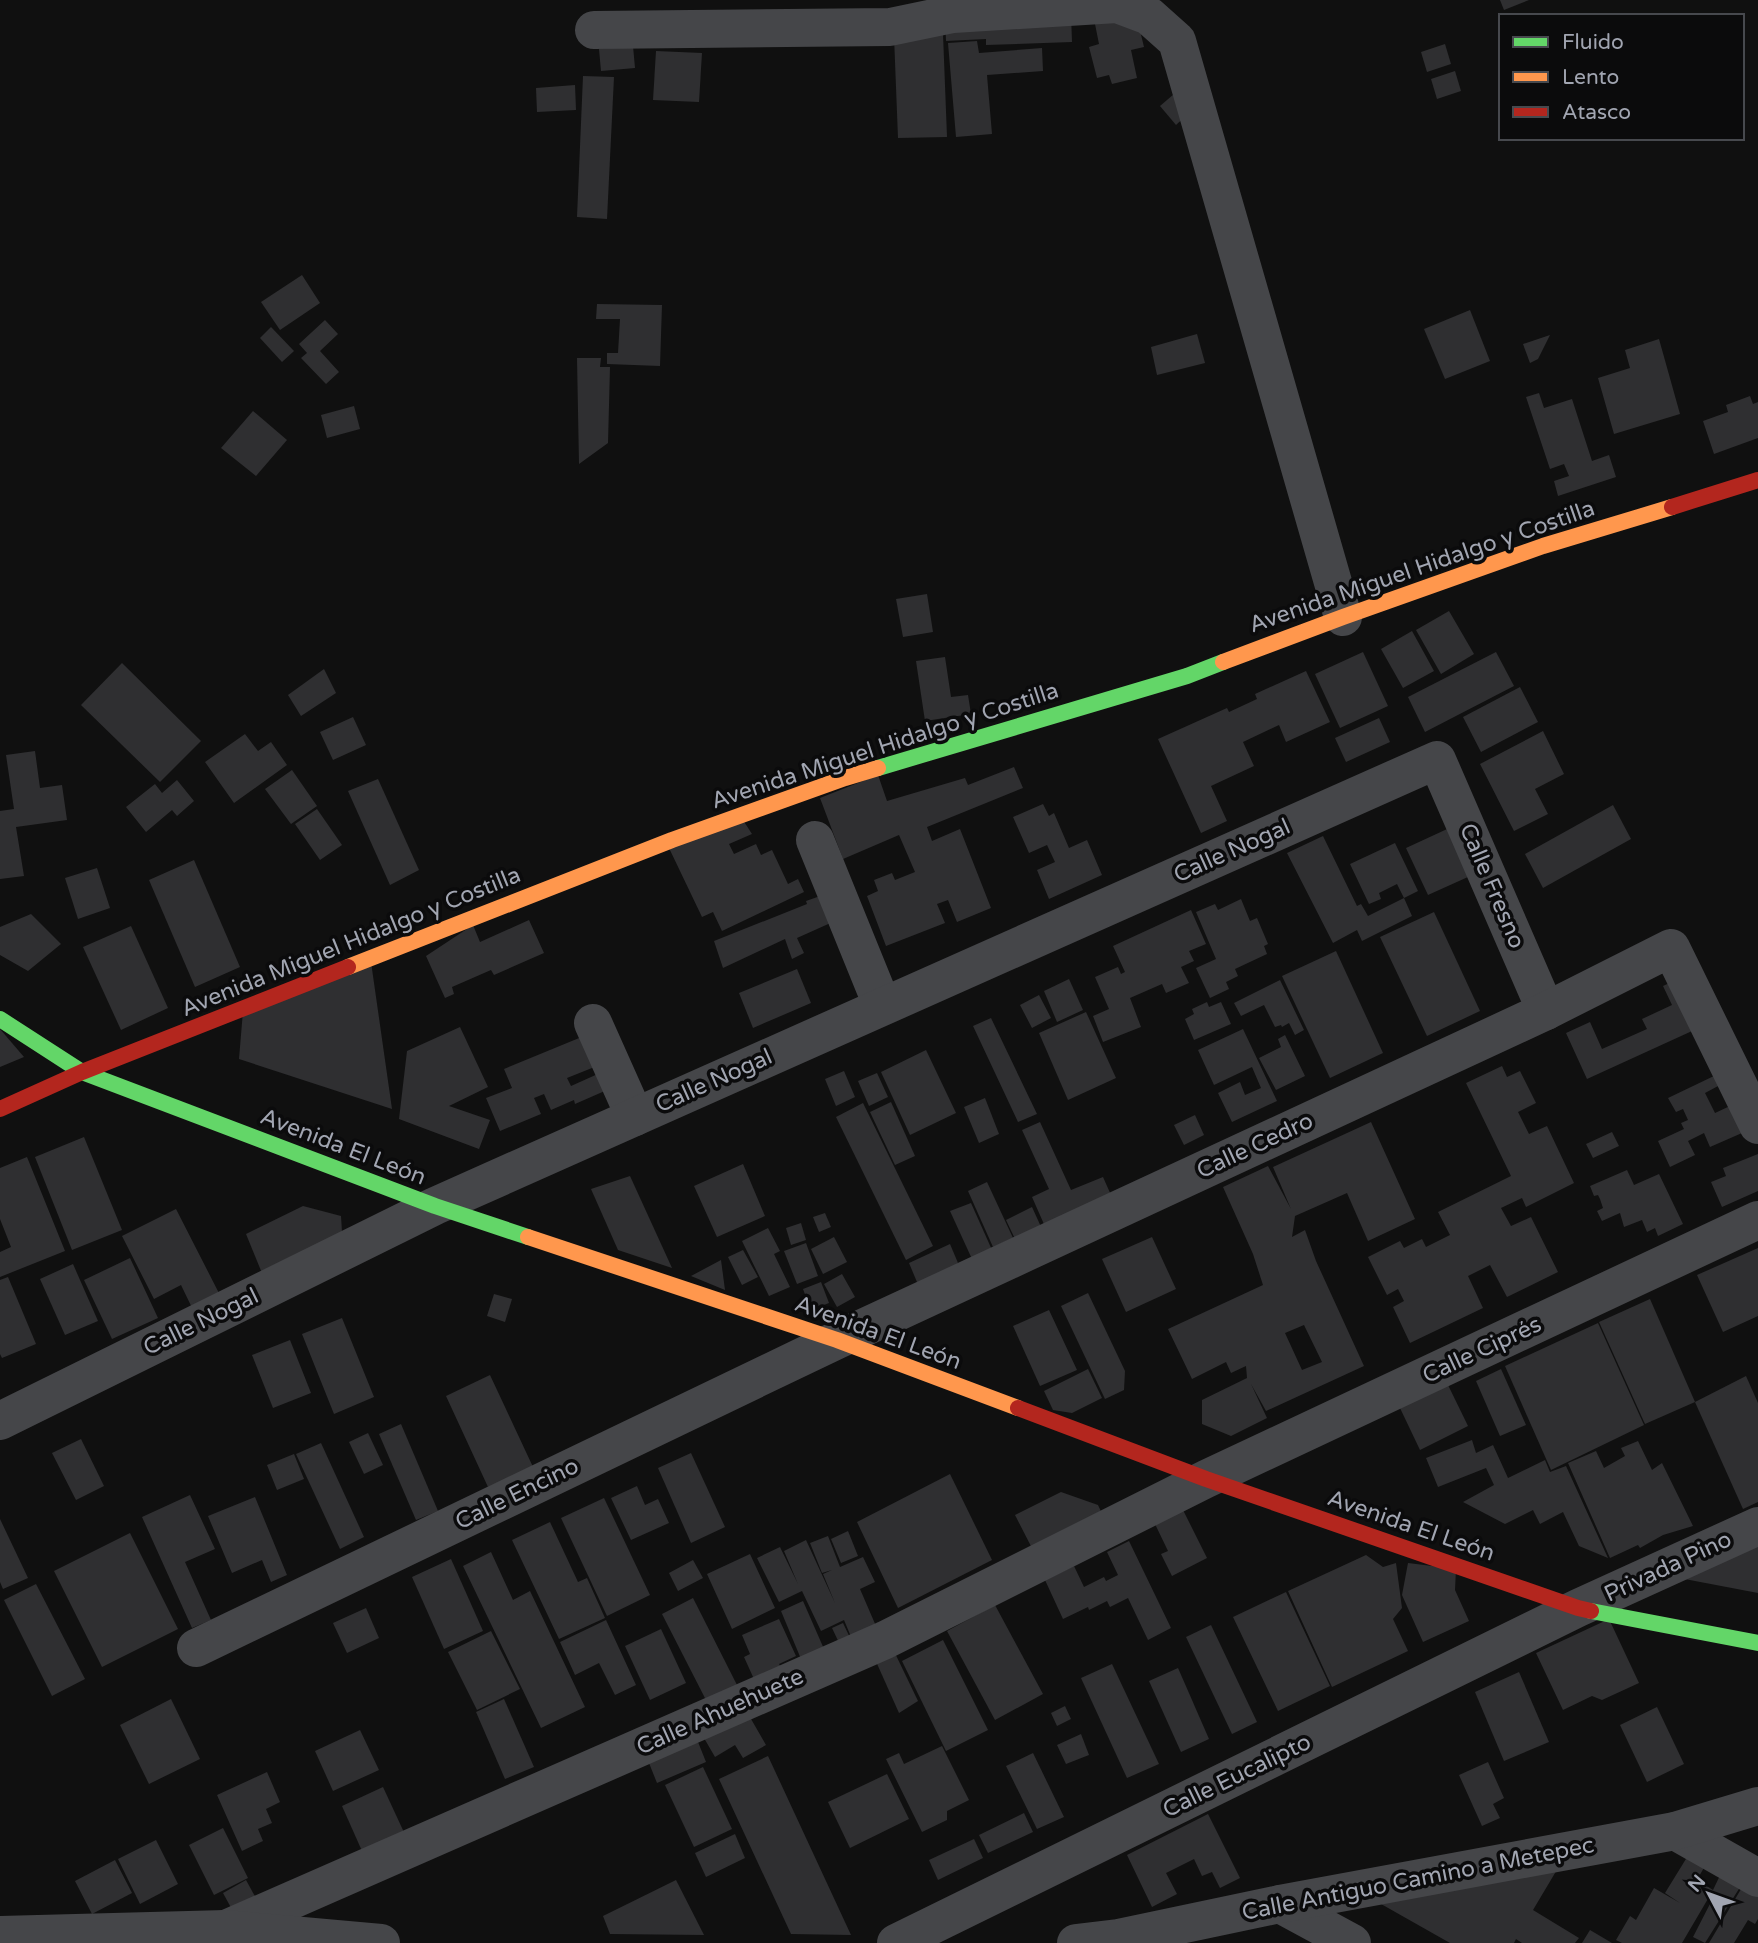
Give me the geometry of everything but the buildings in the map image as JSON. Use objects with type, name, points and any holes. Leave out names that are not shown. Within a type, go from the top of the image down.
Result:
[{"type":"street","points":[[594,30],[890,27],[953,15],[1117,4],[1149,16],[1177,41],[1343,617]]},
{"type":"street","name":"Avenida Miguel Hidalgo y Costilla","points":[[0,1109],[82,1072],[685,835],[845,778],[1187,676],[1543,546],[1758,480]]},
{"type":"street","name":"Calle Nogal","points":[[0,1421],[435,1206],[1437,760]]},
{"type":"street","name":"Calle Fresno","points":[[1437,760],[1546,1011]]},
{"type":"street","points":[[815,840],[882,1005]]},
{"type":"street","name":"Calle Cedro","points":[[837,1340],[1546,1011],[1671,948],[1758,1125]]},
{"type":"street","name":"Avenida El León","points":[[0,1019],[82,1072],[435,1206],[837,1340],[1206,1479],[1578,1608],[1758,1643]]},
{"type":"street","points":[[593,1023],[635,1117]]},
{"type":"street","name":"Calle Ciprés","points":[[1206,1479],[1758,1220]]},
{"type":"street","name":"Calle Encino","points":[[196,1648],[837,1340]]},
{"type":"street","name":"Calle Ahuehuete","points":[[226,1929],[885,1640],[1206,1479]]},
{"type":"street","name":"Privada Pino","points":[[1578,1608],[1758,1526]]},
{"type":"street","name":"Calle Eucalipto","points":[[896,1943],[1578,1608]]},
{"type":"street","name":"Calle Antiguo Camino a Metepec","points":[[1076,1943],[1118,1938],[1280,1904],[1675,1831],[1758,1806]]},
{"type":"street","points":[[1675,1831],[1758,1878]]},
{"type":"street","points":[[1280,1904],[1352,1943]]},
{"type":"street","points":[[0,1935],[178,1936],[226,1929],[381,1943]]},
{"type":"traffic: fast","points":[[878,768],[1187,676],[1223,662]]},
{"type":"traffic: fast","points":[[0,1019],[82,1072],[435,1206],[528,1237]]},
{"type":"traffic: fast","points":[[1591,1611],[1758,1643]]},
{"type":"traffic: slow","points":[[1223,662],[1543,546],[1672,507]]},
{"type":"traffic: slow","points":[[348,967],[672,840],[878,768]]},
{"type":"traffic: slow","points":[[528,1237],[837,1340],[1018,1408]]},
{"type":"traffic: jam","points":[[1672,507],[1758,480]]},
{"type":"traffic: jam","points":[[0,1109],[82,1072],[348,967]]},
{"type":"traffic: jam","points":[[1018,1408],[1206,1479],[1591,1611]]}]
